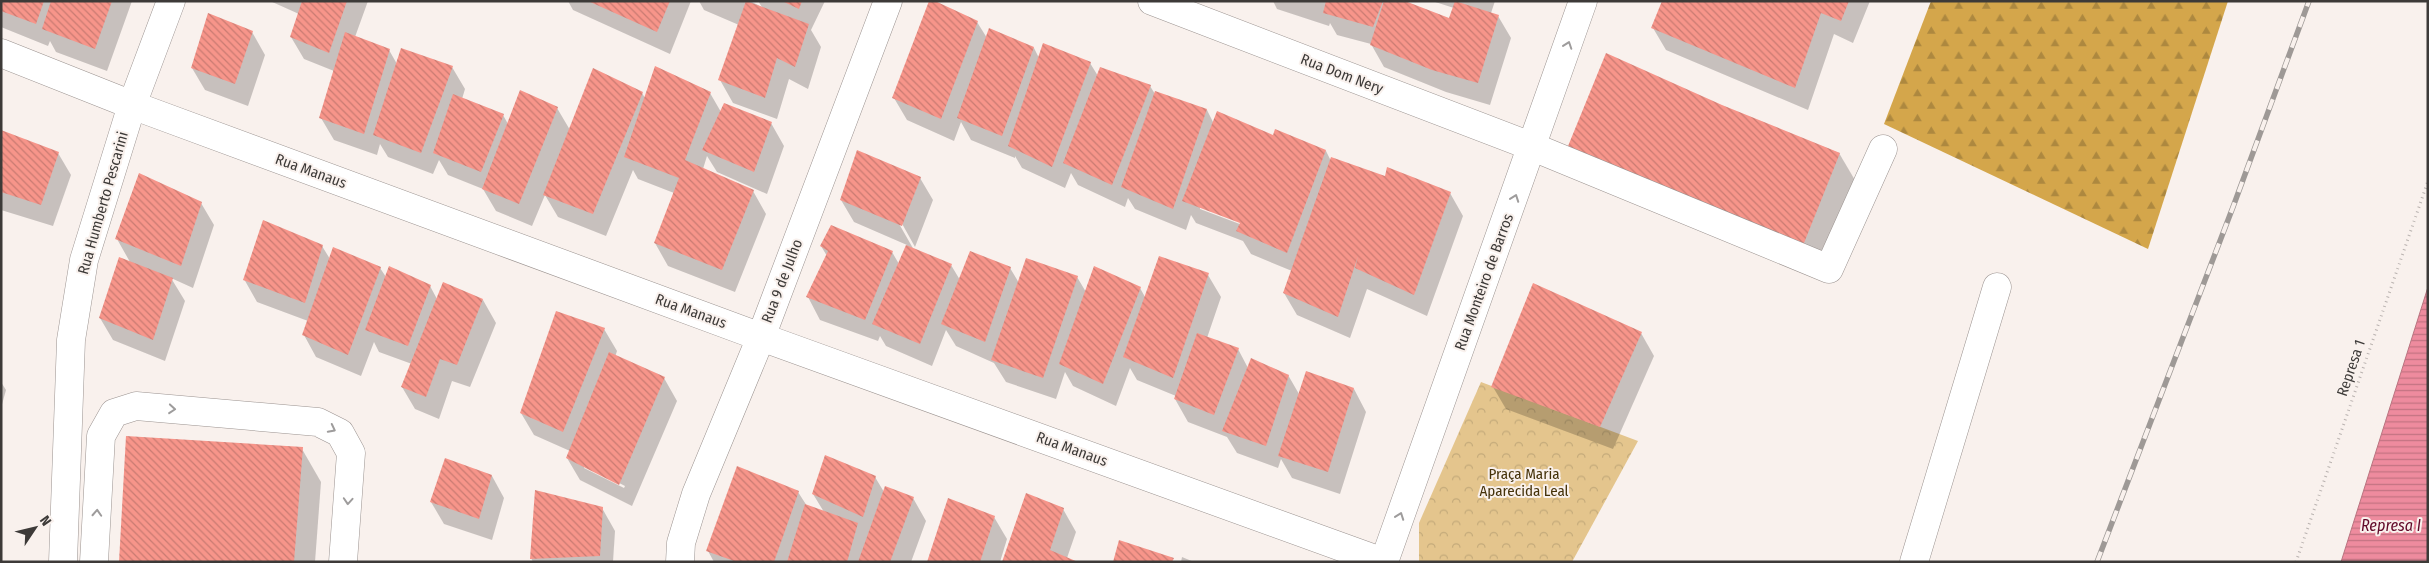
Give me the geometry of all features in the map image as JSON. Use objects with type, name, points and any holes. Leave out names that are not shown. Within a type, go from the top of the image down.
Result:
[{"type":"street","name":"Rua Humberto Pescarini","points":[[63,562],[72,340],[84,260],[132,105],[170,1]]},
{"type":"street","name":"Rua 9 de Julho","points":[[680,562],[681,543],[696,494],[761,337],[888,1]]},
{"type":"street","name":"Rua Dom Nery","points":[[1152,1],[1533,147],[1829,269],[1883,149]]},
{"type":"street","name":"Rua Monteiro de Barros","points":[[1384,562],[1533,147],[1583,1]]},
{"type":"street","name":"Rua Manaus","points":[[1,53],[132,105],[761,337],[1384,562]]},
{"type":"street","points":[[1914,562],[1997,287]]},
{"type":"street","points":[[94,562],[101,436],[114,413],[136,406],[318,422],[340,433],[351,453],[343,562]]},
{"type":"path","name":"Represa 1","points":[[2296,562],[2428,181]]},
{"type":"green space","points":[[1931,1],[2228,1],[2148,249],[1884,124]]},
{"type":"green space","name":"Praça Maria Aparecida Leal","points":[[1481,382],[1638,441],[1572,562],[1419,562],[1419,523]]},
{"type":"water","name":"Represa I","points":[[2428,287],[2428,562],[2341,562]]},
{"type":"building","points":[[1,1],[44,1],[36,24],[1,11]]},
{"type":"building","points":[[51,1],[112,1],[95,49],[42,29]]},
{"type":"building","points":[[302,1],[347,1],[329,53],[290,37]]},
{"type":"building","points":[[588,1],[670,1],[657,32]]},
{"type":"building","points":[[746,1],[809,24],[795,67],[777,58],[765,98],[718,80]]},
{"type":"building","points":[[782,1],[802,1],[799,9]]},
{"type":"building","points":[[929,1],[935,1],[978,21],[941,119],[892,98]]},
{"type":"building","points":[[1326,1],[1383,1],[1373,27],[1323,13]]},
{"type":"building","points":[[1384,1],[1405,1],[1449,18],[1455,1],[1499,15],[1478,83],[1432,70],[1370,45]]},
{"type":"building","points":[[1662,1],[1849,1],[1841,21],[1821,13],[1795,88],[1651,28]]},
{"type":"building","points":[[208,13],[253,31],[235,84],[191,68]]},
{"type":"building","points":[[989,28],[1034,47],[1002,136],[957,118]]},
{"type":"building","points":[[345,32],[390,49],[364,134],[319,118]]},
{"type":"building","points":[[1043,43],[1091,62],[1052,167],[1008,146]]},
{"type":"building","points":[[401,48],[453,66],[421,153],[373,135]]},
{"type":"building","points":[[1606,53],[1722,105],[1840,153],[1802,248],[1566,151]]},
{"type":"building","points":[[655,66],[711,92],[685,160],[754,190],[722,270],[654,243],[679,178],[624,157]]},
{"type":"building","points":[[1100,67],[1151,85],[1112,185],[1063,163]]},
{"type":"building","points":[[593,68],[643,92],[593,214],[543,195]]},
{"type":"building","points":[[520,90],[558,107],[519,204],[482,189]]},
{"type":"building","points":[[1155,91],[1207,109],[1173,209],[1121,187]]},
{"type":"building","points":[[453,94],[504,114],[481,172],[433,153]]},
{"type":"building","points":[[724,103],[772,122],[754,172],[702,150]]},
{"type":"building","points":[[1217,111],[1273,135],[1275,129],[1326,150],[1287,253],[1236,231],[1240,223],[1182,201]]},
{"type":"building","points":[[1,130],[59,152],[41,205],[1,192]]},
{"type":"building","points":[[857,150],[921,177],[902,226],[840,200]]},
{"type":"building","points":[[1331,157],[1385,176],[1387,167],[1451,192],[1414,295],[1355,268],[1358,256],[1338,317],[1283,293]]},
{"type":"building","points":[[139,173],[202,202],[181,266],[115,239]]},
{"type":"building","points":[[263,220],[323,245],[305,303],[243,280]]},
{"type":"building","points":[[831,225],[893,251],[865,320],[806,297],[828,251],[820,246]]},
{"type":"building","points":[[906,245],[952,264],[920,344],[872,324]]},
{"type":"building","points":[[333,247],[381,267],[348,355],[302,335]]},
{"type":"building","points":[[970,251],[1011,267],[985,342],[941,324]]},
{"type":"building","points":[[1159,256],[1209,273],[1173,378],[1123,357]]},
{"type":"building","points":[[119,257],[173,278],[153,340],[99,318]]},
{"type":"building","points":[[1026,258],[1078,276],[1043,378],[991,360]]},
{"type":"building","points":[[389,266],[431,285],[408,346],[365,330]]},
{"type":"building","points":[[1094,266],[1141,287],[1103,384],[1059,364]]},
{"type":"building","points":[[443,282],[483,299],[457,365],[440,359],[426,397],[401,387]]},
{"type":"building","points":[[1533,283],[1642,332],[1600,427],[1491,387]]},
{"type":"building","points":[[556,311],[605,328],[563,432],[520,413]]},
{"type":"building","points":[[1197,333],[1239,348],[1214,415],[1174,399]]},
{"type":"building","points":[[609,352],[665,377],[619,485],[566,458]]},
{"type":"building","points":[[1251,358],[1289,375],[1266,446],[1222,431]]},
{"type":"building","points":[[1306,371],[1354,388],[1328,472],[1278,456]]},
{"type":"building","points":[[126,436],[303,447],[294,562],[119,562]]},
{"type":"building","points":[[825,455],[876,476],[863,517],[812,494]]},
{"type":"building","points":[[445,458],[492,475],[479,519],[430,502]]},
{"type":"building","points":[[737,466],[799,491],[774,562],[737,562],[706,551]]},
{"type":"building","points":[[885,486],[914,497],[890,562],[858,562]]},
{"type":"building","points":[[535,490],[603,507],[600,556],[530,559]]},
{"type":"building","points":[[1026,493],[1064,508],[1050,550],[1078,562],[1002,562]]},
{"type":"building","points":[[948,498],[995,516],[980,562],[927,562]]},
{"type":"building","points":[[805,504],[858,523],[847,562],[787,562]]},
{"type":"building","points":[[1119,540],[1174,558],[1172,562],[1113,562]]},
{"type":"railway","points":[[2097,562],[2233,207],[2309,1]]}]
